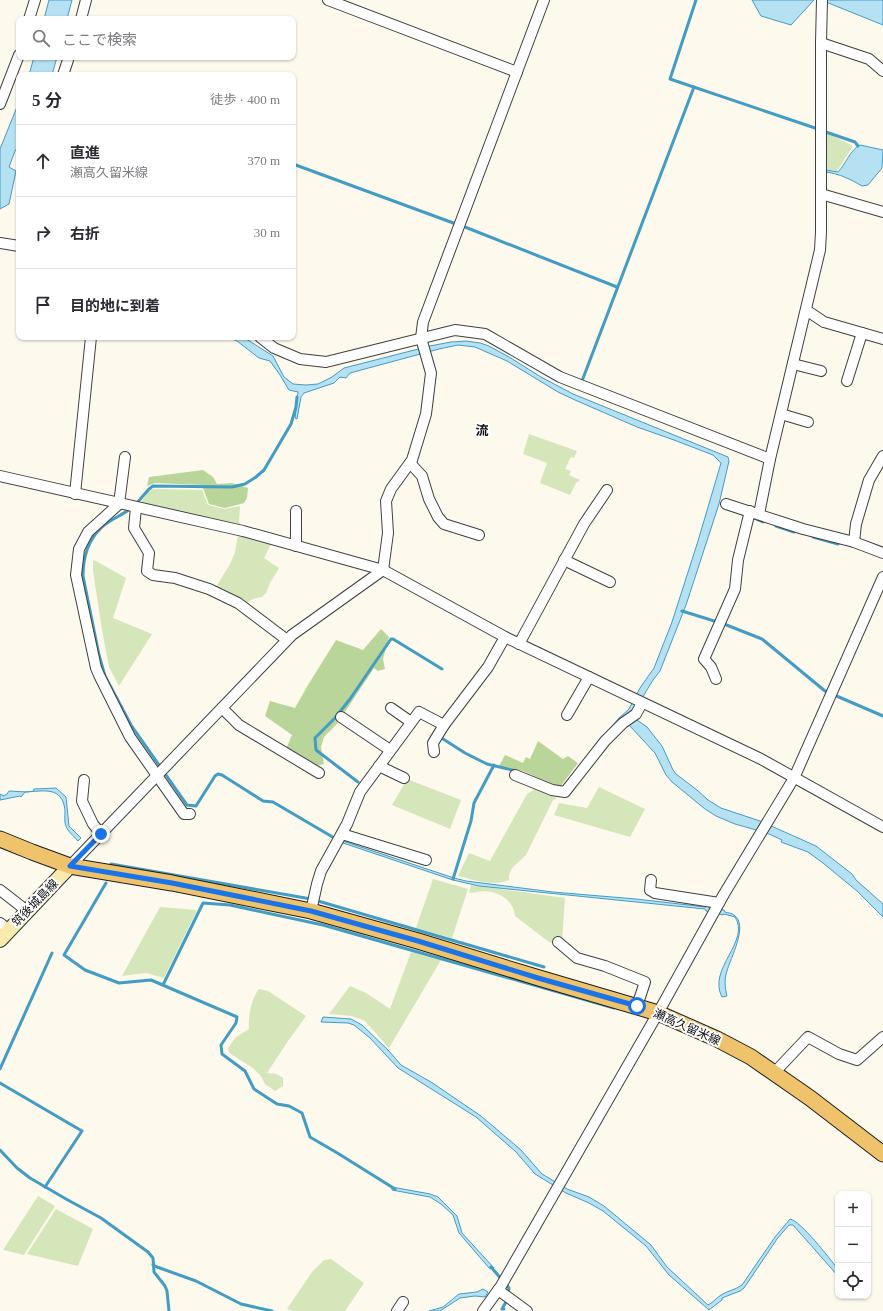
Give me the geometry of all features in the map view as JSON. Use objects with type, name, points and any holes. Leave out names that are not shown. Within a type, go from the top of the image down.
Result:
[{"type":"main road","name":"瀬高久留米線","points":[[0,839],[70,866],[172,883],[311,911],[418,941],[658,1013],[717,1039],[751,1058],[810,1098],[883,1154]]},
{"type":"street","points":[[30,16],[35,0]]},
{"type":"street","points":[[82,16],[86,0]]},
{"type":"street","points":[[328,0],[517,72]]},
{"type":"street","points":[[70,866],[292,635],[383,570],[388,533],[386,501],[391,489],[412,460],[426,414],[431,373],[421,338],[423,322],[544,0]]},
{"type":"street","points":[[716,679],[711,667],[704,659],[735,588],[738,560],[755,513],[770,459],[820,250],[822,0]]},
{"type":"street","points":[[821,43],[869,59],[883,71]]},
{"type":"street","points":[[0,104],[17,60]]},
{"type":"street","points":[[64,72],[68,60]]},
{"type":"street","points":[[821,194],[882,209]]},
{"type":"street","points":[[0,243],[16,246]]},
{"type":"street","points":[[806,310],[824,322],[883,340]]},
{"type":"street","points":[[264,340],[274,348],[300,359],[326,362],[455,330],[485,334],[560,377],[770,459]]},
{"type":"street","points":[[847,381],[862,333]]},
{"type":"street","points":[[76,494],[91,340]]},
{"type":"street","points":[[793,364],[821,371]]},
{"type":"street","points":[[781,414],[808,422]]},
{"type":"street","points":[[854,542],[856,524],[869,480],[883,456]]},
{"type":"street","points":[[125,457],[119,504],[88,532],[79,549],[76,575],[96,668],[130,737],[184,814],[190,814]]},
{"type":"street","points":[[410,463],[422,476],[429,499],[444,524],[478,535]]},
{"type":"street","points":[[0,476],[243,531],[383,570],[505,637],[761,760],[883,827]]},
{"type":"street","points":[[519,644],[584,524],[607,490]]},
{"type":"street","points":[[726,504],[803,529],[854,542],[883,554]]},
{"type":"street","points":[[136,508],[134,528],[149,553],[146,571],[153,575],[175,578],[209,589],[238,603],[287,640]]},
{"type":"street","points":[[296,511],[296,546]]},
{"type":"street","points":[[564,560],[610,582]]},
{"type":"street","points":[[484,1311],[498,1290],[658,1013],[719,903],[794,778],[883,577]]},
{"type":"street","points":[[434,752],[433,743],[444,725],[488,667],[505,637]]},
{"type":"street","points":[[567,715],[589,677]]},
{"type":"street","points":[[515,775],[552,790],[565,792],[605,741],[623,723],[636,714],[642,703]]},
{"type":"street","points":[[222,708],[239,725],[318,773]]},
{"type":"street","points":[[391,708],[412,722]]},
{"type":"street","points":[[311,911],[321,871],[342,834],[360,792],[390,750],[419,712],[444,725]]},
{"type":"street","points":[[341,717],[390,750]]},
{"type":"street","points":[[379,766],[404,778]]},
{"type":"street","points":[[84,780],[82,801],[93,824],[101,834]]},
{"type":"street","points":[[342,834],[426,860]]},
{"type":"street","name":"筑後城島線","points":[[3,931],[27,911],[70,866]]},
{"type":"street","points":[[651,880],[650,890],[655,893],[719,903]]},
{"type":"street","points":[[0,890],[27,911]]},
{"type":"street","points":[[558,942],[577,958],[605,966],[645,982],[637,1006]]},
{"type":"street","points":[[774,1073],[808,1037],[839,1054],[857,1060],[883,1037]]},
{"type":"street","points":[[498,1290],[527,1311]]},
{"type":"street","points":[[397,1311],[403,1302]]},
{"type":"green space","points":[[823,133],[827,133],[853,146],[837,171],[823,169]]},
{"type":"green space","points":[[529,434],[577,451],[574,458],[571,457],[565,469],[571,471],[569,475],[580,480],[576,483],[570,495],[540,483],[547,463],[523,454]]},
{"type":"green space","points":[[203,470],[213,477],[217,484],[232,483],[248,488],[247,498],[244,503],[225,508],[209,504],[202,485],[155,483],[147,486],[149,477]]},
{"type":"green space","points":[[149,490],[202,490],[208,505],[224,509],[240,506],[239,522],[243,527],[139,506]]},
{"type":"green space","points":[[238,535],[271,544],[264,558],[279,568],[266,593],[262,597],[253,599],[245,604],[216,587],[230,564],[235,552]]},
{"type":"green space","points":[[93,560],[126,578],[113,618],[152,634],[119,686],[109,667],[93,571]]},
{"type":"green space","points":[[381,629],[389,637],[383,659],[385,669],[378,671],[374,668],[337,724],[324,737],[321,747],[324,764],[316,766],[286,749],[292,735],[265,716],[270,701],[295,708],[336,640],[363,650]]},
{"type":"green space","points":[[538,741],[563,759],[568,756],[578,763],[561,786],[553,785],[523,771],[499,766],[505,755],[523,763],[526,757],[530,759]]},
{"type":"green space","points":[[407,779],[461,800],[450,829],[392,805]]},
{"type":"green space","points":[[599,787],[645,809],[630,837],[554,815],[559,803],[587,808]]},
{"type":"green space","points":[[535,789],[557,798],[553,800],[526,855],[512,868],[509,875],[509,880],[490,883],[458,876],[469,853],[490,861],[527,794]]},
{"type":"green space","points":[[433,879],[468,889],[452,938],[416,928]]},
{"type":"green space","points":[[471,885],[565,898],[562,942],[556,944],[549,942],[515,916],[512,906],[501,895],[485,891],[469,893]]},
{"type":"green space","points":[[160,907],[197,910],[164,978],[146,973],[122,976]]},
{"type":"green space","points":[[411,952],[441,960],[389,1048],[365,1021],[352,1016],[329,1014],[350,986],[366,993],[390,1009]]},
{"type":"green space","points":[[259,989],[268,991],[306,1016],[267,1073],[276,1074],[283,1078],[283,1086],[275,1091],[265,1084],[261,1076],[253,1068],[229,1053],[228,1048],[236,1037],[249,1029],[251,1008],[256,993]]},
{"type":"green space","points":[[38,1196],[55,1206],[24,1255],[3,1250]]},
{"type":"green space","points":[[56,1209],[93,1229],[78,1266],[27,1254]]},
{"type":"green space","points":[[331,1259],[364,1283],[345,1311],[293,1311],[287,1309],[312,1272],[324,1260]]},
{"type":"water","points":[[49,0],[72,0],[68,16],[45,16]]},
{"type":"water","points":[[752,0],[814,0],[791,25],[761,16]]},
{"type":"water","points":[[818,0],[883,0],[883,25],[826,2]]},
{"type":"water","points":[[33,60],[56,60],[53,72],[30,72]]},
{"type":"water","points":[[16,109],[16,150],[9,167],[16,171],[9,204],[0,209],[0,149]]},
{"type":"water","points":[[860,145],[883,150],[882,168],[868,185],[862,186],[845,177],[826,172],[826,170],[838,172],[853,150]]},
{"type":"water","points":[[235,340],[248,340],[273,356],[284,377],[293,384],[306,385],[318,384],[332,377],[344,368],[430,346],[466,341],[480,343],[489,346],[573,394],[728,457],[729,461],[719,504],[686,605],[660,671],[633,713],[637,720],[647,727],[662,746],[676,774],[708,800],[721,808],[760,821],[816,846],[852,874],[856,880],[883,904],[883,917],[857,891],[808,852],[781,842],[782,840],[767,833],[735,824],[716,816],[705,809],[672,782],[666,775],[655,753],[627,721],[561,789],[594,747],[619,718],[629,709],[640,688],[654,668],[672,622],[721,463],[713,455],[637,427],[575,400],[558,392],[507,361],[475,347],[458,345],[350,373],[346,378],[340,377],[334,383],[304,393],[301,397],[297,419],[295,418],[298,392],[289,390],[270,361],[259,358]]},
{"type":"water","points":[[56,788],[66,797],[69,826],[81,838],[78,841],[67,828],[63,802],[56,793],[45,791],[29,792],[34,791],[34,789]]},
{"type":"water","points":[[9,791],[26,792],[21,797],[0,800],[0,794],[4,796]]},
{"type":"water","points":[[343,841],[466,881],[553,892],[707,906],[724,910],[725,912],[734,915],[740,926],[737,942],[725,977],[727,996],[722,997],[719,987],[720,976],[738,936],[738,926],[735,917],[706,911],[705,909],[479,886],[453,880],[343,843]]},
{"type":"water","points":[[323,1017],[351,1019],[362,1025],[401,1065],[431,1082],[481,1116],[521,1150],[542,1174],[567,1189],[589,1197],[604,1206],[651,1245],[667,1267],[708,1305],[726,1292],[742,1285],[775,1237],[790,1219],[801,1226],[822,1249],[835,1265],[835,1273],[793,1225],[789,1225],[777,1239],[744,1288],[722,1298],[722,1300],[709,1310],[669,1275],[646,1246],[603,1211],[566,1193],[535,1174],[516,1152],[476,1117],[398,1068],[370,1038],[354,1025],[348,1023],[321,1022]]},
{"type":"water","points":[[392,1187],[430,1194],[438,1197],[457,1216],[462,1233],[494,1268],[490,1269],[459,1233],[453,1215],[441,1204],[430,1197],[392,1190]]},
{"type":"water","points":[[483,1289],[488,1292],[485,1297],[475,1296],[460,1298],[440,1311],[429,1311],[443,1307],[459,1294],[477,1292]]},
{"type":"waterway","points":[[696,0],[670,79],[818,129]]},
{"type":"waterway","points":[[582,381],[694,87]]},
{"type":"waterway","points":[[823,131],[855,142],[858,146]]},
{"type":"waterway","points":[[296,165],[456,224]]},
{"type":"waterway","points":[[465,227],[617,287]]},
{"type":"waterway","points":[[136,504],[153,486],[232,487],[245,484],[256,477],[264,470],[291,424],[297,397]]},
{"type":"waterway","points":[[131,508],[102,527],[93,537],[85,556],[83,576],[99,655],[105,676],[131,725],[187,805],[196,806],[215,776],[218,774],[222,775],[263,801],[273,802],[336,839]]},
{"type":"waterway","points":[[752,517],[763,522]]},
{"type":"waterway","points":[[776,526],[794,532]]},
{"type":"waterway","points":[[813,537],[838,544]]},
{"type":"waterway","points":[[682,611],[724,624],[762,639],[825,691],[883,716]]},
{"type":"waterway","points":[[358,782],[316,750],[315,738],[335,718],[350,699],[391,639],[442,669]]},
{"type":"waterway","points":[[440,737],[465,753],[487,764],[516,771]]},
{"type":"waterway","points":[[453,879],[471,821],[474,803],[494,765]]},
{"type":"waterway","points":[[111,864],[311,899]]},
{"type":"waterway","points":[[106,883],[64,955],[85,970],[119,983],[151,980],[237,1017],[236,1023],[221,1045],[222,1054],[245,1071],[254,1089],[277,1104],[289,1106],[302,1113],[310,1137],[395,1189]]},
{"type":"waterway","points":[[318,901],[544,967]]},
{"type":"waterway","points":[[163,985],[203,903],[230,905],[323,925],[614,1008]]},
{"type":"waterway","points":[[0,1069],[52,953]]},
{"type":"waterway","points":[[0,1083],[82,1131],[45,1187]]},
{"type":"waterway","points":[[0,1150],[17,1168],[30,1178],[101,1218],[148,1252],[153,1258],[154,1272],[167,1291],[169,1311]]},
{"type":"waterway","points":[[153,1265],[196,1281],[241,1304],[272,1311]]},
{"type":"waterway","points":[[491,1267],[509,1288],[508,1294]]},
{"type":"waterway","points":[[504,1309],[502,1309],[507,1300]]},
{"type":"district","name":"流","points":[[482,430]]},
{"type":"route","points":[[101,834],[70,866],[172,883],[311,911],[637,1006]]}]
